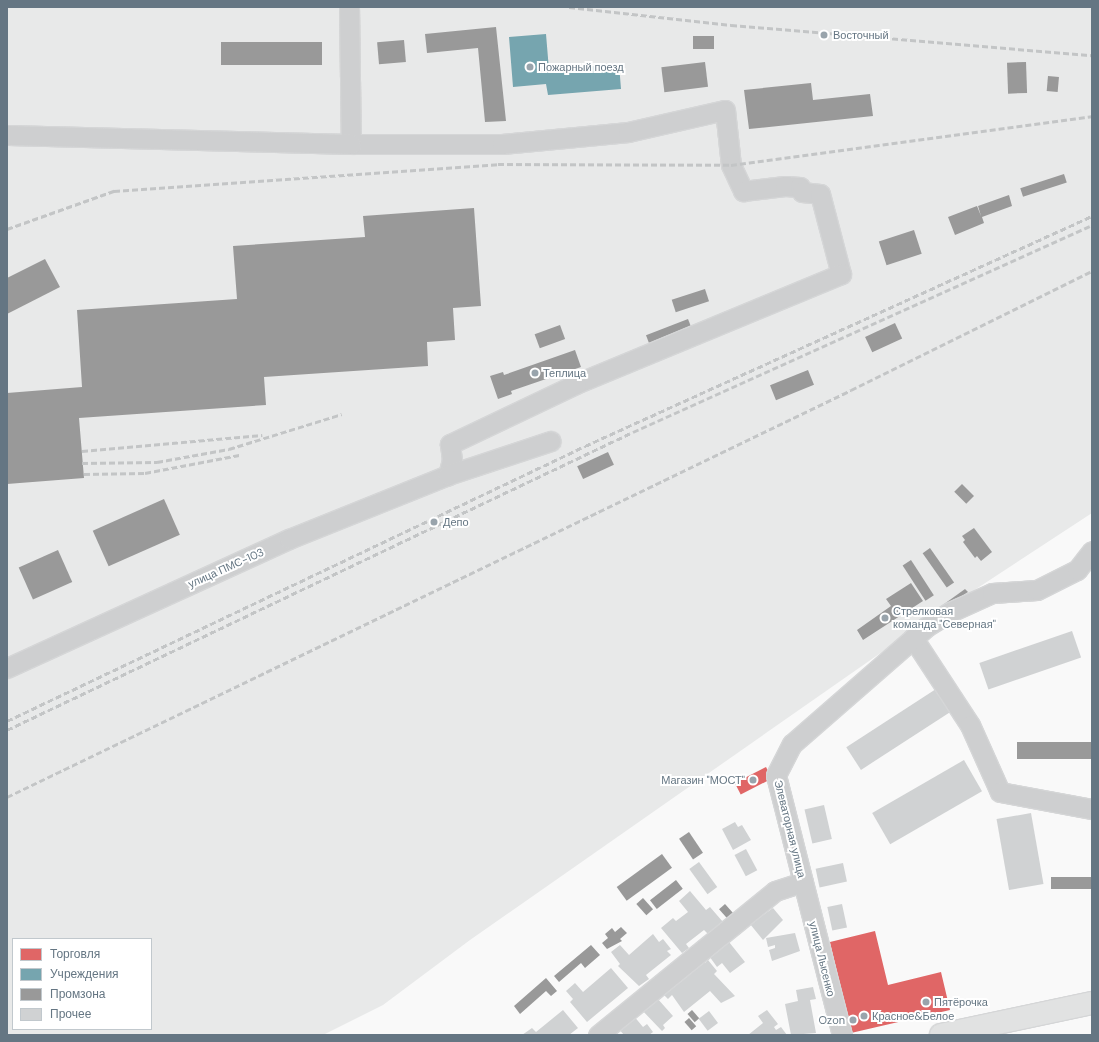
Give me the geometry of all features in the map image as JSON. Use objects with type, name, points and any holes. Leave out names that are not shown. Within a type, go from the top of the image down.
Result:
[{"type":"main road","points":[[941,1035],[1092,1003]]},
{"type":"street","points":[[349,7],[351,144]]},
{"type":"street","points":[[7,136],[351,144],[510,143],[628,132],[725,110],[731,165],[743,191],[792,186],[800,187],[802,192],[820,194],[841,274],[576,384],[450,444],[452,460],[448,475]]},
{"type":"street","name":"улица ПМС-103","points":[[7,668],[290,539],[448,475],[551,441]]},
{"type":"street","name":"Элеваторная улица","points":[[598,1035],[775,891],[803,882],[776,775],[792,744],[913,638],[950,612],[992,593],[1037,590],[1077,570],[1092,550]]},
{"type":"street","points":[[913,638],[970,725],[1000,792],[1092,809]]},
{"type":"street","name":"улица Лысенко","points":[[803,882],[842,1035]]},
{"type":"shaded area","points":[[7,7],[1092,7],[1092,513],[912,631],[470,940],[383,1005],[323,1035],[7,1035]]},
{"type":"building: Торговля","name":"Магазин \"МОСТ\"","points":[[766,767],[772,779],[741,794],[735,783]]},
{"type":"building: Торговля","points":[[875,931],[888,985],[941,972],[950,1010],[851,1033],[830,942]]},
{"type":"building: Учреждения","name":"Пожарный поезд","points":[[546,34],[549,70],[619,64],[621,89],[548,95],[546,84],[513,87],[509,37]]},
{"type":"building: Промзона","points":[[496,27],[506,121],[485,122],[478,48],[427,53],[425,34]]},
{"type":"building: Промзона","points":[[693,36],[714,36],[714,49],[693,49]]},
{"type":"building: Промзона","points":[[404,40],[406,62],[379,64],[377,42]]},
{"type":"building: Промзона","points":[[221,42],[322,42],[322,65],[221,65]]},
{"type":"building: Промзона","points":[[705,62],[708,87],[664,92],[661,67]]},
{"type":"building: Промзона","points":[[1026,62],[1027,93],[1008,94],[1007,63]]},
{"type":"building: Промзона","points":[[1048,76],[1059,77],[1058,92],[1047,91]]},
{"type":"building: Промзона","points":[[811,83],[813,100],[870,94],[873,116],[749,129],[744,90]]},
{"type":"building: Промзона","points":[[1064,174],[1067,183],[1023,197],[1020,188]]},
{"type":"building: Промзона","points":[[1009,195],[1012,206],[982,217],[984,223],[955,235],[948,217],[977,206],[981,216],[978,206]]},
{"type":"building: Промзона","points":[[474,208],[481,306],[453,308],[455,340],[427,342],[428,366],[264,377],[266,405],[79,418],[84,478],[7,484],[7,393],[82,387],[77,310],[237,299],[233,246],[365,237],[363,216]]},
{"type":"building: Промзона","points":[[914,230],[922,254],[887,265],[879,241]]},
{"type":"building: Промзона","points":[[45,259],[60,287],[7,314],[7,278]]},
{"type":"building: Промзона","points":[[705,289],[709,301],[676,312],[672,300]]},
{"type":"building: Промзона","points":[[688,319],[693,332],[651,348],[646,335]]},
{"type":"building: Промзона","points":[[895,323],[902,338],[872,352],[865,337]]},
{"type":"building: Промзона","points":[[560,325],[565,339],[540,348],[535,334]]},
{"type":"building: Промзона","name":"Теплица","points":[[575,350],[581,367],[511,391],[512,394],[498,399],[490,376],[503,372],[504,375]]},
{"type":"building: Промзона","points":[[808,370],[814,385],[776,400],[770,385]]},
{"type":"building: Промзона","points":[[608,452],[614,465],[583,479],[577,466]]},
{"type":"building: Промзона","points":[[962,484],[974,496],[966,504],[954,492]]},
{"type":"building: Промзона","points":[[164,499],[180,535],[109,566],[93,531]]},
{"type":"building: Промзона","points":[[974,528],[992,552],[981,561],[977,556],[975,558],[963,542],[965,540],[962,536]]},
{"type":"building: Промзона","points":[[930,548],[954,582],[947,588],[923,553]]},
{"type":"building: Промзона","points":[[58,550],[72,582],[33,599],[19,567]]},
{"type":"building: Промзона","points":[[911,560],[934,595],[925,601],[903,565]]},
{"type":"building: Промзона","name":"Стрелковая команда \"Северная\"","points":[[911,583],[923,601],[863,640],[857,630],[891,606],[886,599]]},
{"type":"building: Промзона","points":[[965,589],[968,592],[942,609],[940,607]]},
{"type":"building: Промзона","points":[[1017,742],[1092,742],[1092,759],[1017,759]]},
{"type":"building: Промзона","points":[[689,832],[703,853],[693,859],[679,839]]},
{"type":"building: Промзона","points":[[662,854],[672,868],[627,901],[617,887]]},
{"type":"building: Промзона","points":[[1051,877],[1092,877],[1092,889],[1051,889]]},
{"type":"building: Промзона","points":[[676,880],[683,889],[657,909],[650,900]]},
{"type":"building: Промзона","points":[[643,898],[653,909],[646,915],[636,904]]},
{"type":"building: Промзона","points":[[725,904],[734,914],[728,919],[719,909]]},
{"type":"building: Промзона","points":[[621,927],[627,933],[620,939],[622,941],[607,949],[602,943],[608,938],[605,934],[612,928],[615,932]]},
{"type":"building: Промзона","points":[[591,945],[600,955],[585,968],[581,963],[559,982],[554,976]]},
{"type":"building: Промзона","points":[[546,978],[557,991],[551,996],[546,991],[520,1014],[514,1006]]},
{"type":"building: Промзона","points":[[692,1010],[699,1018],[695,1022],[687,1014]]},
{"type":"building: Промзона","points":[[689,1018],[696,1026],[692,1030],[684,1022]]},
{"type":"building: Прочее","points":[[1072,631],[1081,657],[988,689],[979,663]]},
{"type":"building: Прочее","points":[[936,689],[951,712],[861,770],[846,747]]},
{"type":"building: Прочее","points":[[964,760],[982,791],[890,844],[872,813]]},
{"type":"building: Прочее","points":[[824,805],[832,839],[812,844],[805,809]]},
{"type":"building: Прочее","points":[[1031,813],[1044,884],[1009,890],[997,819]]},
{"type":"building: Прочее","points":[[735,822],[738,827],[742,825],[751,840],[733,850],[722,829]]},
{"type":"building: Прочее","points":[[746,849],[757,870],[746,876],[735,855]]},
{"type":"building: Прочее","points":[[699,862],[717,887],[708,894],[689,869]]},
{"type":"building: Прочее","points":[[843,863],[847,882],[820,887],[816,869]]},
{"type":"building: Прочее","points":[[690,891],[706,910],[710,907],[723,922],[708,934],[704,930],[686,944],[689,948],[682,953],[661,928],[673,918],[676,921],[688,912],[679,901]]},
{"type":"building: Прочее","points":[[842,904],[847,927],[832,931],[827,907]]},
{"type":"building: Прочее","points":[[773,908],[783,920],[763,940],[750,924]]},
{"type":"building: Прочее","points":[[795,933],[800,951],[772,961],[769,950],[775,948],[775,945],[768,947],[766,938]]},
{"type":"building: Прочее","points":[[653,934],[659,942],[663,939],[671,949],[667,951],[671,955],[646,975],[649,979],[639,986],[618,966],[620,964],[611,952],[620,945],[629,955]]},
{"type":"building: Прочее","points":[[729,942],[745,962],[730,973],[722,963],[717,967],[707,953],[714,947],[718,951]]},
{"type":"building: Прочее","points":[[702,958],[705,963],[708,960],[717,971],[714,974],[735,996],[721,1003],[710,991],[684,1012],[672,995],[668,999],[662,993],[671,985],[673,988],[694,970],[691,967]]},
{"type":"building: Прочее","points":[[611,968],[628,988],[587,1022],[570,1002],[573,999],[566,991],[575,983],[583,992]]},
{"type":"building: Прочее","points":[[813,987],[816,999],[810,1000],[816,1033],[791,1035],[785,1004],[798,1001],[796,990]]},
{"type":"building: Прочее","points":[[657,998],[673,1016],[663,1025],[665,1028],[662,1031],[639,1007]]},
{"type":"building: Прочее","points":[[563,1010],[578,1028],[569,1035],[522,1035],[532,1028],[536,1032]]},
{"type":"building: Прочее","points":[[767,1010],[778,1024],[774,1027],[776,1030],[781,1027],[787,1035],[748,1035],[763,1023],[758,1016]]},
{"type":"building: Прочее","points":[[709,1011],[718,1023],[708,1031],[699,1019]]},
{"type":"building: Прочее","points":[[633,1015],[643,1027],[647,1024],[653,1032],[649,1035],[624,1035],[618,1028]]},
{"type":"railway","points":[[569,7],[731,25],[1092,55]]},
{"type":"railway","points":[[7,229],[114,191],[498,164],[731,165],[1092,116]]},
{"type":"railway","points":[[7,721],[585,446],[1092,216]]},
{"type":"railway","points":[[7,730],[633,432],[1092,225]]},
{"type":"railway","points":[[7,797],[851,390],[1092,271]]},
{"type":"railway","points":[[82,463],[157,462],[229,449],[342,414]]},
{"type":"railway","points":[[82,451],[262,435]]},
{"type":"railway","points":[[84,474],[145,473],[239,455]]},
{"type":"place","name":"Восточный","points":[[824,35]]},
{"type":"place","name":"Пожарный поезд","points":[[530,67]]},
{"type":"place","name":"Теплица","points":[[535,373]]},
{"type":"place","name":"Депо","points":[[434,522]]},
{"type":"place","name":"Стрелковая команда \"Северная\"","points":[[885,618]]},
{"type":"place","name":"Магазин \"МОСТ\"","points":[[753,780]]},
{"type":"place","name":"Пятёрочка","points":[[926,1002]]},
{"type":"place","name":"Красное&Белое","points":[[864,1016]]},
{"type":"place","name":"Ozon","points":[[853,1020]]}]
